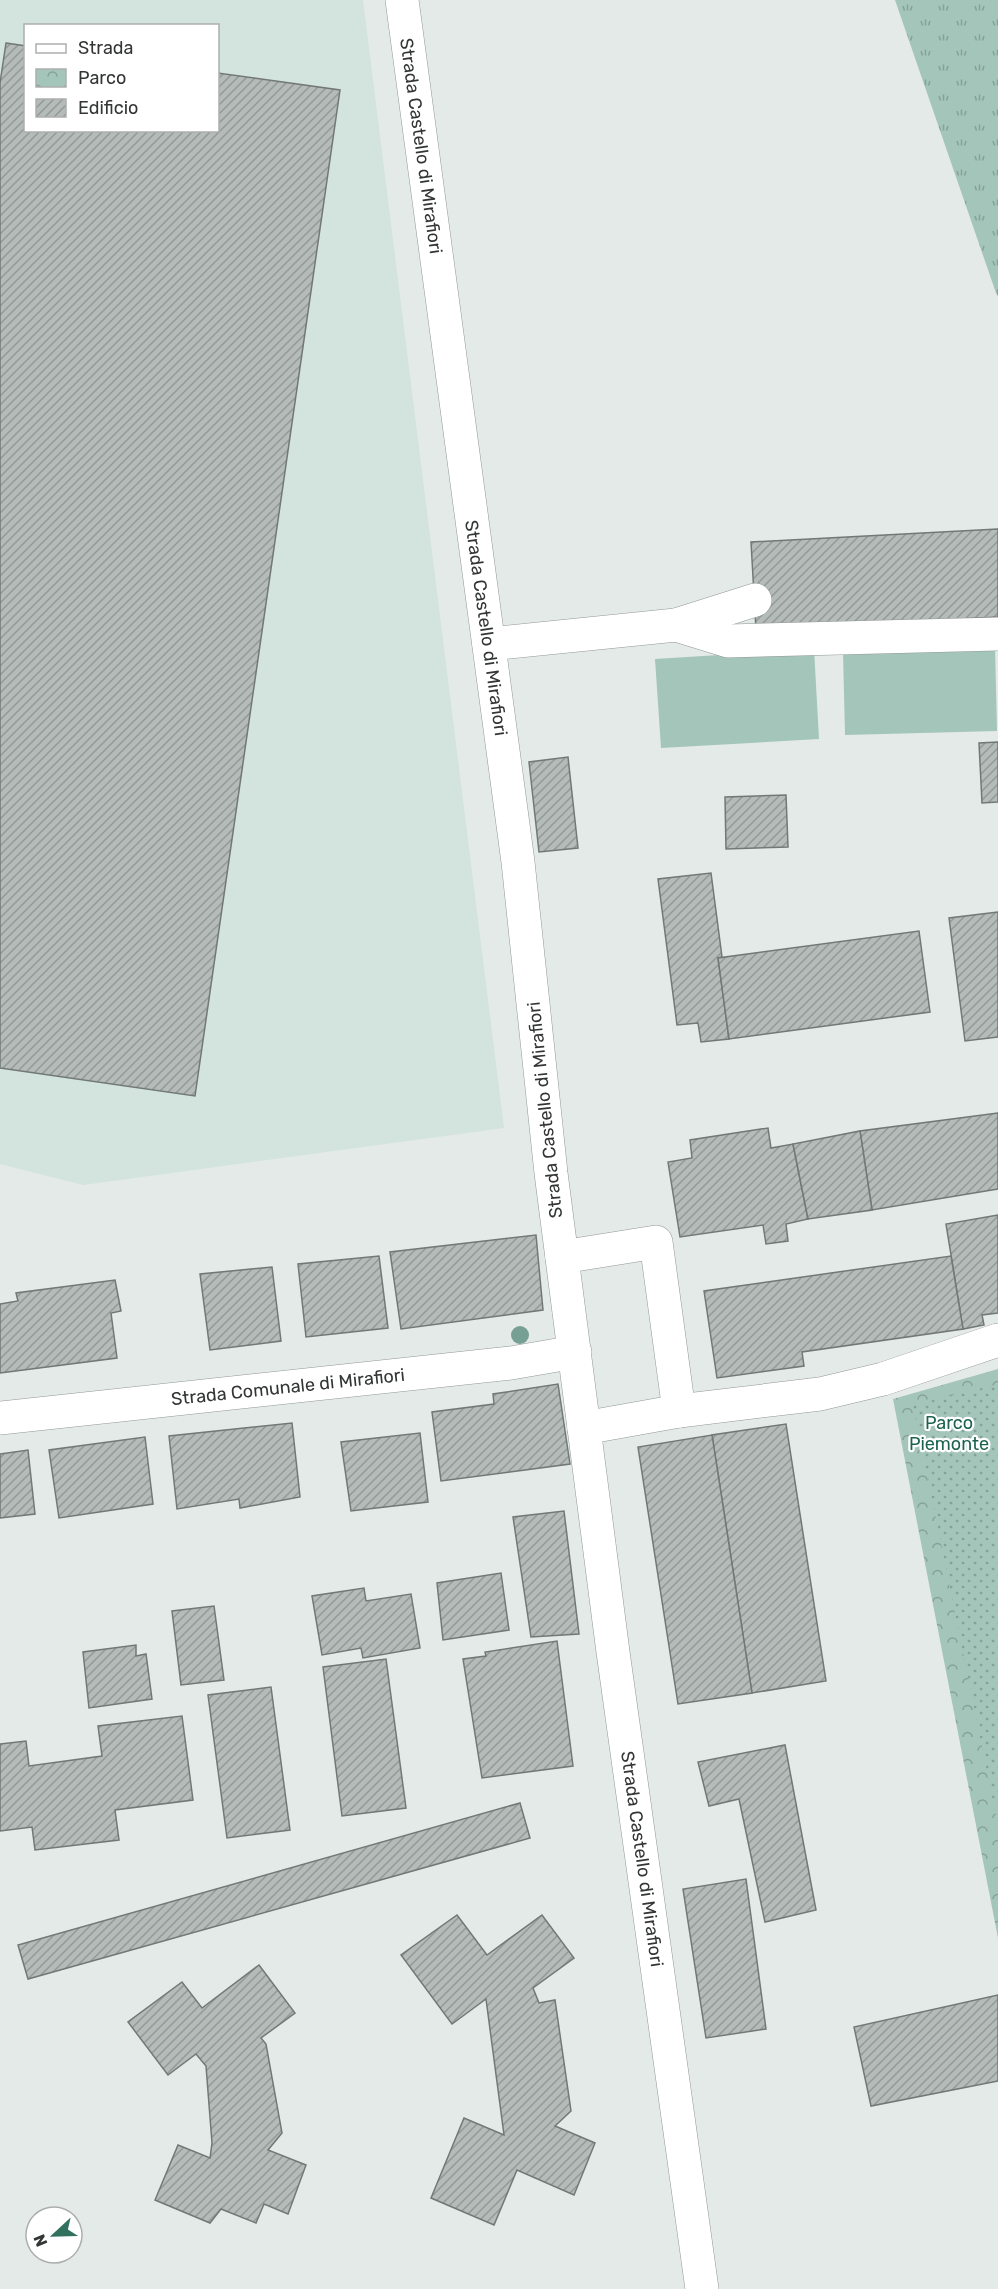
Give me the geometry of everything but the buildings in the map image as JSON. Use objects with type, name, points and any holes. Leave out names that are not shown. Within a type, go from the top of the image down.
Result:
[{"type":"street","name":"Strada Castello di Mirafiori","points":[[402,0],[518,862],[551,1173],[584,1428],[639,1847],[702,2289]]},
{"type":"street","points":[[489,644],[676,625],[755,600]]},
{"type":"street","points":[[676,625],[728,641],[998,634]]},
{"type":"street","points":[[562,1257],[656,1242],[679,1412]]},
{"type":"street","points":[[584,1428],[679,1412],[820,1394],[883,1379],[998,1340]]},
{"type":"street","name":"Strada Comunale di Mirafiori","points":[[0,1418],[511,1363],[575,1352]]},
{"type":"shaded area","points":[[0,0],[363,0],[504,1128],[83,1185],[0,1164]]},
{"type":"green space","points":[[895,0],[998,0],[998,296],[996,293]]},
{"type":"green space","points":[[995,647],[997,731],[845,735],[843,652]]},
{"type":"green space","points":[[814,649],[819,739],[661,748],[655,659]]},
{"type":"green space","name":"Parco Piemonte","points":[[998,1369],[998,1938],[893,1399]]},
{"type":"green space","name":"Parco Piemonte","points":[[998,1384],[998,1826],[913,1405]]}]
